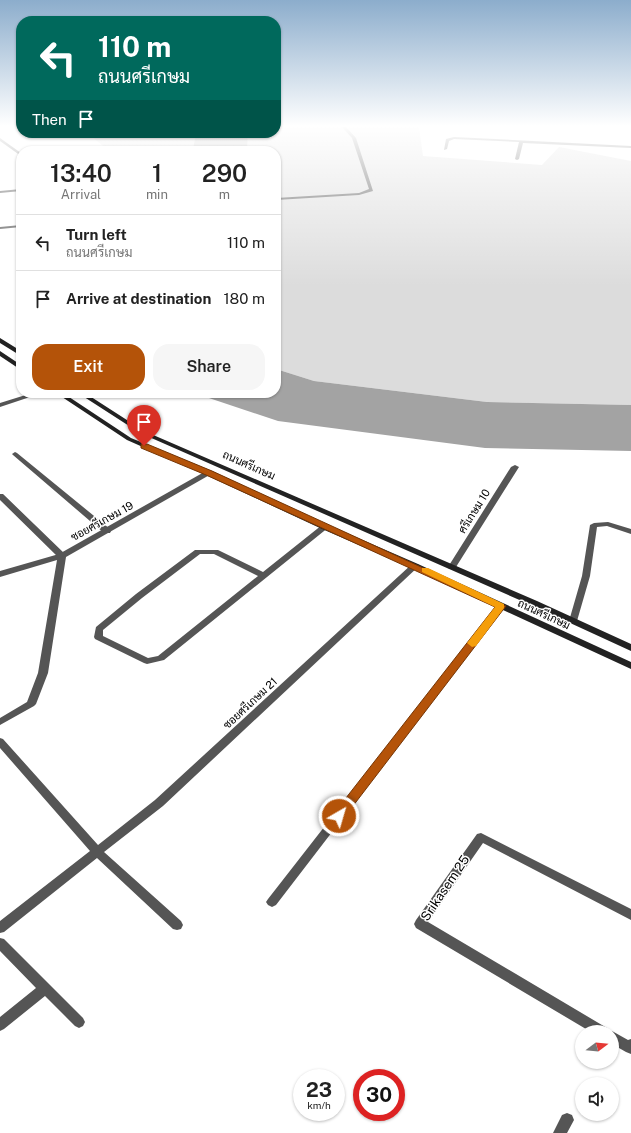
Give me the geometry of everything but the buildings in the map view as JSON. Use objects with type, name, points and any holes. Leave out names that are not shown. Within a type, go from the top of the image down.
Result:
[{"type":"main road","points":[[0,340],[16,351]]},
{"type":"main road","points":[[0,353],[16,364]]},
{"type":"main road","name":"ถนนศรีเกษม","points":[[67,398],[129,439],[209,473],[325,527],[415,566],[631,666]]},
{"type":"main road","name":"ถนนศรีเกษม","points":[[89,398],[142,432],[452,567],[631,648]]},
{"type":"main road","points":[[144,446],[153,443],[155,437]]},
{"type":"main road","points":[[156,451],[157,446],[167,442]]},
{"type":"street","points":[[281,198],[359,194],[371,190],[368,180]]},
{"type":"street","points":[[0,192],[16,190]]},
{"type":"street","points":[[0,228],[16,226]]},
{"type":"street","points":[[0,405],[23,398]]},
{"type":"street","points":[[15,454],[107,531]]},
{"type":"street","name":"ศรีเกษม 10","points":[[452,567],[515,467]]},
{"type":"street","name":"ซอยศรีเกษม 19","points":[[0,574],[62,556],[209,473]]},
{"type":"street","points":[[0,496],[62,556],[43,673],[31,704],[0,722]]},
{"type":"street","points":[[572,621],[586,576],[594,525],[608,524],[631,532]]},
{"type":"street","points":[[264,576],[215,552],[198,552],[126,606],[99,629],[98,637],[148,661],[161,658],[264,576],[325,527]]},
{"type":"street","name":"ซอยศรีเกษม 21","points":[[0,928],[98,853],[159,803],[415,566]]},
{"type":"street","points":[[272,902],[501,606]]},
{"type":"street","points":[[0,742],[98,853],[177,925]]},
{"type":"street","name":"Srikasem 25","points":[[591,1025],[420,924],[481,837],[631,915]]},
{"type":"street","points":[[0,943],[79,1022]]},
{"type":"street","points":[[0,1025],[45,988]]},
{"type":"street","points":[[619,1041],[630,1048],[631,1045]]},
{"type":"street","points":[[560,1133],[567,1120]]},
{"type":"shaded area","points":[[281,180],[631,180],[631,405],[487,402],[314,381],[281,371]]},
{"type":"shaded area","points":[[281,371],[314,381],[487,402],[631,405],[631,451],[485,448],[278,421],[209,398],[281,398]]},
{"type":"slow traffic","points":[[425,570],[501,606],[472,643]]},
{"type":"route","points":[[144,446],[209,473],[501,606],[339,816]]}]
